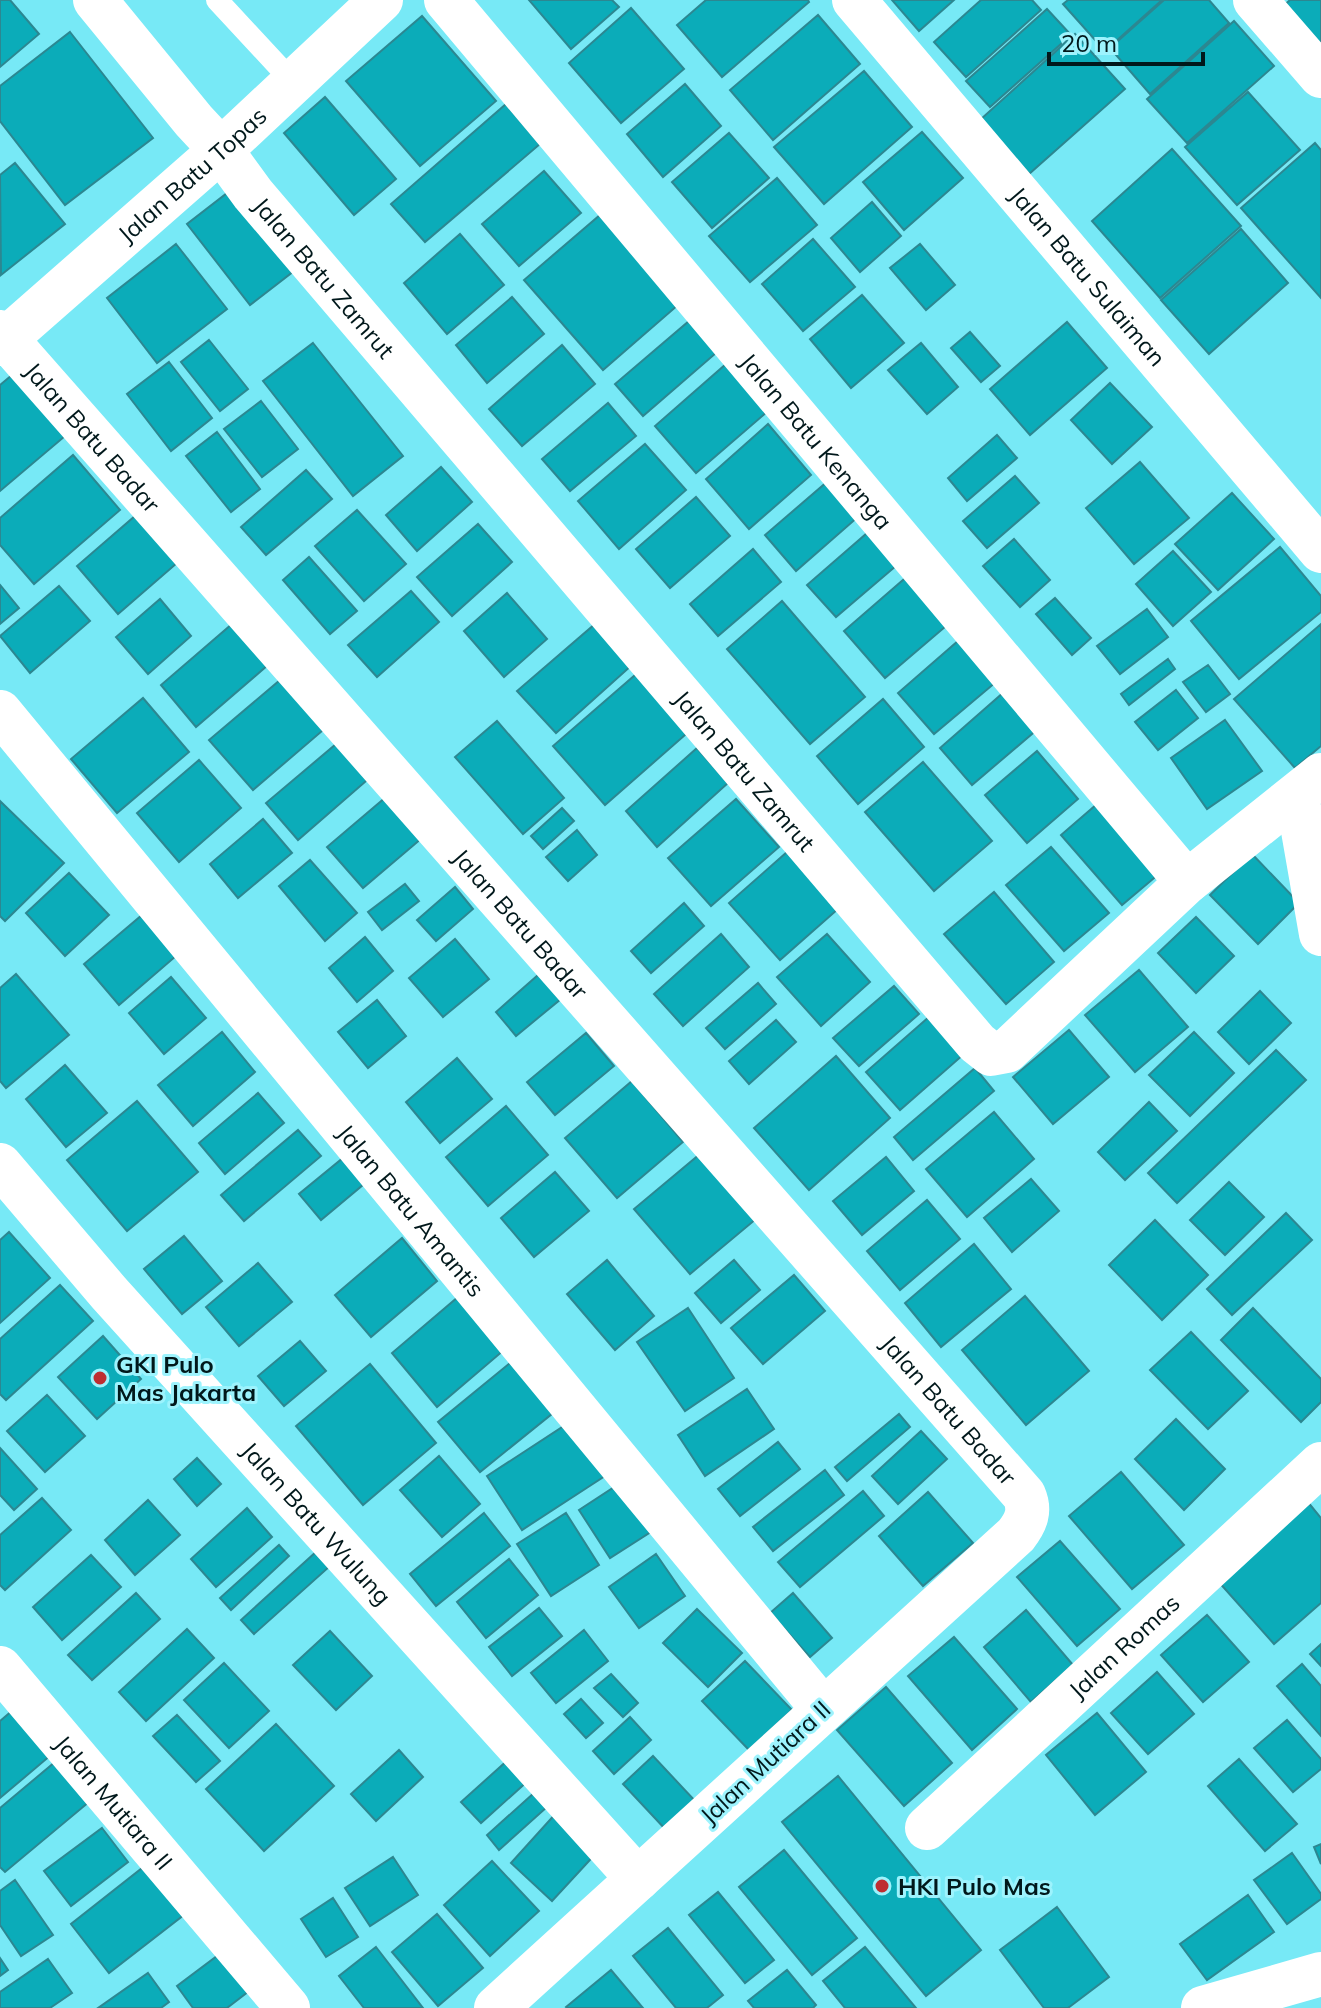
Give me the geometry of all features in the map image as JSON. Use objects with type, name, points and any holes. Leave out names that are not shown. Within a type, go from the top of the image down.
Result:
[{"type":"street","points":[[95,0],[221,150]]},
{"type":"street","name":"Jalan Batu Topas","points":[[2,338],[221,150],[381,0]]},
{"type":"street","name":"Jalan Batu Kenanga","points":[[446,0],[1187,882]]},
{"type":"street","name":"Jalan Batu Sulaiman","points":[[854,0],[1321,551]]},
{"type":"street","points":[[1255,0],[1321,76]]},
{"type":"street","name":"Jalan Batu Zamrut","points":[[221,150],[274,218],[977,1043],[991,1054],[1007,1051],[1187,882],[1309,786]]},
{"type":"street","name":"Jalan Batu Badar","points":[[2,338],[1024,1495],[1028,1513]]},
{"type":"street","name":"Jalan Batu Amantis","points":[[0,712],[823,1709]]},
{"type":"street","points":[[1309,786],[1321,934]]},
{"type":"street","name":"Jalan Batu Wulung","points":[[0,1165],[109,1293],[638,1879]]},
{"type":"street","name":"Jalan Romas","points":[[927,1828],[1321,1464]]},
{"type":"street","name":"Jalan Mutiara II","points":[[496,2008],[1016,1535],[1028,1513]]},
{"type":"street","name":"Jalan Mutiara II","points":[[0,1668],[288,2008]]},
{"type":"street","points":[[1203,2008],[1321,1974]]},
{"type":"lane","points":[[217,0],[293,82]]},
{"type":"building","points":[[0,0],[10,0],[39,34],[0,67]]},
{"type":"building","points":[[529,0],[612,0],[619,7],[571,49]]},
{"type":"building","points":[[706,0],[809,2],[722,77],[677,25]]},
{"type":"building","points":[[892,0],[954,0],[919,31]]},
{"type":"building","points":[[981,0],[1032,0],[1041,10],[966,77],[934,42]]},
{"type":"building","points":[[1068,0],[1162,0],[1105,51],[1063,4]]},
{"type":"building","points":[[1164,0],[1209,0],[1229,23],[1150,94],[1110,48]]},
{"type":"building","points":[[1290,0],[1321,0],[1321,41],[1316,45],[1282,7]]},
{"type":"building","points":[[631,8],[684,69],[621,123],[569,63]]},
{"type":"building","points":[[1047,9],[1071,35],[990,107],[966,81]]},
{"type":"building","points":[[818,15],[860,64],[773,140],[730,90]]},
{"type":"building","points":[[422,16],[496,101],[420,166],[346,81]]},
{"type":"building","points":[[1234,21],[1274,66],[1187,143],[1147,99]]},
{"type":"building","points":[[70,32],[153,138],[65,205],[0,121],[0,86]]},
{"type":"building","points":[[1075,34],[1125,89],[1029,174],[981,119]]},
{"type":"building","points":[[864,71],[912,127],[824,204],[774,147]]},
{"type":"building","points":[[685,84],[721,126],[663,177],[627,134]]},
{"type":"building","points":[[1248,92],[1300,150],[1237,205],[1185,147]]},
{"type":"building","points":[[325,97],[396,179],[354,215],[284,133]]},
{"type":"building","points":[[506,104],[540,144],[425,242],[391,204]]},
{"type":"building","points":[[922,132],[963,178],[904,230],[863,182]]},
{"type":"building","points":[[729,133],[769,178],[712,228],[672,182]]},
{"type":"building","points":[[1315,143],[1321,150],[1321,298],[1241,208]]},
{"type":"building","points":[[1172,149],[1241,226],[1160,298],[1092,221]]},
{"type":"building","points":[[15,163],[65,224],[1,275],[0,175]]},
{"type":"building","points":[[544,171],[581,213],[519,266],[482,224]]},
{"type":"building","points":[[777,178],[817,225],[750,282],[709,236]]},
{"type":"building","points":[[231,190],[294,271],[250,305],[187,224]]},
{"type":"building","points":[[872,202],[901,236],[860,272],[831,238]]},
{"type":"building","points":[[600,215],[678,305],[603,370],[524,280]]},
{"type":"building","points":[[1241,229],[1288,283],[1209,354],[1161,300]]},
{"type":"building","points":[[460,234],[504,285],[447,334],[404,283]]},
{"type":"building","points":[[813,239],[855,287],[803,331],[762,284]]},
{"type":"building","points":[[176,244],[227,309],[157,363],[107,298]]},
{"type":"building","points":[[920,244],[955,285],[926,310],[890,268]]},
{"type":"building","points":[[862,295],[904,343],[851,388],[810,339]]},
{"type":"building","points":[[512,297],[544,334],[487,383],[456,345]]},
{"type":"building","points":[[689,321],[716,353],[643,416],[615,384]]},
{"type":"building","points":[[1067,322],[1107,368],[1030,435],[990,389]]},
{"type":"building","points":[[970,332],[1000,366],[981,382],[951,348]]},
{"type":"building","points":[[209,340],[248,389],[220,411],[181,362]]},
{"type":"building","points":[[313,343],[403,456],[353,496],[263,381]]},
{"type":"building","points":[[921,343],[958,387],[927,414],[888,370]]},
{"type":"building","points":[[562,345],[595,384],[522,446],[489,409]]},
{"type":"building","points":[[734,357],[775,405],[696,473],[655,426]]},
{"type":"building","points":[[169,362],[212,418],[171,451],[127,394]]},
{"type":"building","points":[[18,370],[71,431],[0,491],[0,385]]},
{"type":"building","points":[[1110,383],[1152,427],[1112,464],[1071,420]]},
{"type":"building","points":[[261,401],[298,449],[262,477],[224,429]]},
{"type":"building","points":[[608,403],[636,436],[570,491],[542,459]]},
{"type":"building","points":[[768,424],[811,475],[749,529],[706,479]]},
{"type":"building","points":[[217,432],[260,489],[231,512],[186,456]]},
{"type":"building","points":[[997,435],[1017,458],[967,501],[948,478]]},
{"type":"building","points":[[645,444],[686,490],[619,549],[578,501]]},
{"type":"building","points":[[73,455],[120,510],[34,584],[0,545],[0,518]]},
{"type":"building","points":[[1140,462],[1189,518],[1134,564],[1086,508]]},
{"type":"building","points":[[441,467],[472,502],[417,551],[386,515]]},
{"type":"building","points":[[306,470],[332,499],[266,555],[241,527]]},
{"type":"building","points":[[1015,476],[1039,503],[987,548],[963,521]]},
{"type":"building","points":[[828,481],[859,516],[796,571],[765,535]]},
{"type":"building","points":[[1232,493],[1274,539],[1218,590],[1175,544]]},
{"type":"building","points":[[696,497],[730,536],[670,588],[636,549]]},
{"type":"building","points":[[357,510],[406,564],[364,601],[315,546]]},
{"type":"building","points":[[135,516],[177,563],[118,614],[77,566]]},
{"type":"building","points":[[478,524],[512,562],[452,616],[417,577]]},
{"type":"building","points":[[874,527],[903,560],[836,617],[807,585]]},
{"type":"building","points":[[1014,539],[1050,580],[1020,607],[983,566]]},
{"type":"building","points":[[1280,547],[1321,596],[1321,612],[1239,679],[1191,621]]},
{"type":"building","points":[[753,549],[781,582],[718,636],[690,604]]},
{"type":"building","points":[[1173,551],[1211,592],[1173,626],[1136,584]]},
{"type":"building","points":[[309,557],[357,611],[330,634],[283,580]]},
{"type":"building","points":[[918,567],[959,615],[885,678],[844,631]]},
{"type":"building","points":[[0,585],[19,608],[0,624]]},
{"type":"building","points":[[59,586],[90,621],[30,673],[0,636]]},
{"type":"building","points":[[411,591],[439,622],[377,677],[348,645]]},
{"type":"building","points":[[507,593],[547,639],[504,677],[464,631]]},
{"type":"building","points":[[1055,598],[1091,638],[1072,655],[1036,614]]},
{"type":"building","points":[[160,599],[191,636],[148,674],[116,637]]},
{"type":"building","points":[[782,601],[865,697],[810,744],[727,649]]},
{"type":"building","points":[[1147,609],[1168,637],[1120,674],[1097,646]]},
{"type":"building","points":[[239,618],[275,659],[196,727],[161,685]]},
{"type":"building","points":[[595,624],[632,665],[556,733],[517,691]]},
{"type":"building","points":[[1321,624],[1321,746],[1295,768],[1234,699]]},
{"type":"building","points":[[966,634],[1002,677],[934,734],[898,693]]},
{"type":"building","points":[[1168,659],[1175,669],[1129,705],[1121,694]]},
{"type":"building","points":[[1208,665],[1230,694],[1206,712],[1183,682]]},
{"type":"building","points":[[642,669],[693,728],[605,805],[553,746]]},
{"type":"building","points":[[286,675],[329,725],[253,790],[209,740]]},
{"type":"building","points":[[1012,685],[1045,723],[972,785],[940,748]]},
{"type":"building","points":[[1176,690],[1198,718],[1158,750],[1135,722]]},
{"type":"building","points":[[143,698],[189,752],[117,813],[71,759]]},
{"type":"building","points":[[883,699],[924,747],[858,804],[817,756]]},
{"type":"building","points":[[1225,720],[1262,771],[1207,809],[1171,758]]},
{"type":"building","points":[[497,721],[564,798],[523,834],[455,757]]},
{"type":"building","points":[[342,739],[373,775],[298,840],[266,803]]},
{"type":"building","points":[[697,748],[728,783],[657,847],[626,811]]},
{"type":"building","points":[[1037,751],[1078,799],[1027,843],[985,795]]},
{"type":"building","points":[[199,760],[241,808],[179,862],[137,813]]},
{"type":"building","points":[[923,762],[992,841],[934,891],[865,812]]},
{"type":"building","points":[[399,786],[435,827],[363,888],[327,847]]},
{"type":"building","points":[[1104,798],[1166,868],[1122,905],[1061,835]]},
{"type":"building","points":[[736,799],[779,847],[711,906],[668,858]]},
{"type":"building","points":[[0,801],[64,863],[5,921],[0,916]]},
{"type":"building","points":[[562,808],[574,821],[543,849],[531,836]]},
{"type":"building","points":[[263,819],[292,853],[238,898],[210,864]]},
{"type":"building","points":[[577,830],[597,855],[568,881],[546,857]]},
{"type":"building","points":[[1051,847],[1109,913],[1064,951],[1006,885]]},
{"type":"building","points":[[787,852],[838,909],[780,960],[729,903]]},
{"type":"building","points":[[1252,854],[1299,903],[1258,944],[1210,895]]},
{"type":"building","points":[[310,860],[357,913],[325,941],[279,886]]},
{"type":"building","points":[[69,873],[109,915],[65,956],[26,913]]},
{"type":"building","points":[[405,884],[419,901],[382,930],[368,912]]},
{"type":"building","points":[[455,887],[473,909],[436,941],[417,920]]},
{"type":"building","points":[[994,892],[1054,962],[1006,1004],[944,934]]},
{"type":"building","points":[[684,903],[704,926],[651,973],[631,951]]},
{"type":"building","points":[[142,915],[176,956],[119,1005],[84,964]]},
{"type":"building","points":[[1196,917],[1234,956],[1196,993],[1158,953]]},
{"type":"building","points":[[721,934],[749,967],[683,1026],[654,994]]},
{"type":"building","points":[[827,934],[870,982],[821,1026],[777,977]]},
{"type":"building","points":[[365,937],[393,971],[357,1002],[329,968]]},
{"type":"building","points":[[455,939],[489,979],[443,1017],[409,978]]},
{"type":"building","points":[[546,968],[567,994],[516,1036],[496,1012]]},
{"type":"building","points":[[1139,970],[1188,1027],[1135,1072],[1085,1015]]},
{"type":"building","points":[[16,974],[69,1035],[6,1088],[0,1081],[0,988]]},
{"type":"building","points":[[171,977],[206,1018],[164,1054],[129,1013]]},
{"type":"building","points":[[758,983],[776,1004],[725,1049],[706,1028]]},
{"type":"building","points":[[894,986],[919,1014],[859,1066],[833,1038]]},
{"type":"building","points":[[1260,991],[1291,1023],[1249,1064],[1218,1032]]},
{"type":"building","points":[[377,1000],[406,1036],[368,1068],[338,1032]]},
{"type":"building","points":[[938,1009],[972,1047],[900,1110],[866,1072]]},
{"type":"building","points":[[776,1020],[796,1042],[749,1084],[729,1061]]},
{"type":"building","points":[[1069,1030],[1109,1077],[1053,1124],[1013,1077]]},
{"type":"building","points":[[222,1032],[255,1072],[193,1126],[158,1085]]},
{"type":"building","points":[[1194,1032],[1234,1073],[1190,1116],[1149,1075]]},
{"type":"building","points":[[586,1033],[614,1066],[555,1115],[527,1082]]},
{"type":"building","points":[[1276,1050],[1306,1080],[1177,1203],[1148,1173]]},
{"type":"building","points":[[836,1056],[890,1118],[809,1190],[754,1128]]},
{"type":"building","points":[[457,1058],[492,1099],[440,1143],[406,1102]]},
{"type":"building","points":[[65,1065],[107,1113],[66,1147],[26,1099]]},
{"type":"building","points":[[975,1068],[994,1091],[913,1160],[894,1137]]},
{"type":"building","points":[[632,1081],[683,1142],[617,1198],[565,1138]]},
{"type":"building","points":[[258,1093],[284,1123],[225,1174],[199,1143]]},
{"type":"building","points":[[137,1101],[198,1172],[127,1231],[67,1160]]},
{"type":"building","points":[[1149,1102],[1177,1131],[1125,1180],[1098,1152]]},
{"type":"building","points":[[506,1106],[548,1155],[488,1206],[446,1157]]},
{"type":"building","points":[[994,1112],[1034,1159],[967,1217],[926,1169]]},
{"type":"building","points":[[298,1130],[321,1156],[244,1221],[221,1195]]},
{"type":"building","points":[[349,1153],[370,1179],[321,1220],[299,1194]]},
{"type":"building","points":[[700,1154],[756,1219],[690,1274],[634,1209]]},
{"type":"building","points":[[886,1157],[914,1191],[862,1235],[833,1201]]},
{"type":"building","points":[[555,1172],[589,1211],[534,1257],[501,1218]]},
{"type":"building","points":[[1031,1179],[1059,1211],[1012,1252],[984,1218]]},
{"type":"building","points":[[1229,1182],[1264,1217],[1225,1255],[1190,1220]]},
{"type":"building","points":[[927,1200],[960,1239],[900,1290],[867,1251]]},
{"type":"building","points":[[1286,1213],[1312,1240],[1232,1315],[1207,1289]]},
{"type":"building","points":[[1155,1220],[1208,1275],[1162,1320],[1109,1265]]},
{"type":"building","points":[[9,1232],[50,1278],[0,1323],[0,1240]]},
{"type":"building","points":[[184,1236],[222,1281],[182,1314],[144,1269]]},
{"type":"building","points":[[402,1238],[437,1281],[371,1337],[335,1295]]},
{"type":"building","points":[[974,1244],[1011,1289],[941,1347],[905,1303]]},
{"type":"building","points":[[607,1260],[654,1316],[615,1350],[567,1294]]},
{"type":"building","points":[[734,1260],[760,1290],[721,1323],[695,1293]]},
{"type":"building","points":[[258,1263],[292,1302],[239,1346],[206,1307]]},
{"type":"building","points":[[794,1275],[825,1311],[763,1364],[731,1328]]},
{"type":"building","points":[[60,1285],[93,1321],[6,1400],[0,1394],[0,1339]]},
{"type":"building","points":[[1025,1296],[1089,1371],[1026,1425],[962,1350]]},
{"type":"building","points":[[458,1297],[504,1350],[437,1407],[392,1353]]},
{"type":"building","points":[[688,1308],[734,1378],[685,1411],[637,1342]]},
{"type":"building","points":[[1253,1308],[1321,1379],[1321,1402],[1301,1422],[1221,1340]]},
{"type":"building","points":[[1191,1332],[1248,1391],[1208,1429],[1150,1370]]},
{"type":"building","name":"GKI Pulo Mas Jakarta","points":[[103,1336],[141,1379],[97,1419],[58,1377]]},
{"type":"building","points":[[300,1341],[326,1371],[284,1406],[258,1376]]},
{"type":"building","points":[[521,1354],[563,1405],[480,1472],[438,1422]]},
{"type":"building","points":[[370,1364],[436,1443],[363,1505],[296,1426]]},
{"type":"building","points":[[747,1389],[774,1429],[705,1476],[678,1435]]},
{"type":"building","points":[[47,1395],[85,1436],[45,1472],[7,1431]]},
{"type":"building","points":[[899,1414],[910,1427],[847,1481],[835,1467]]},
{"type":"building","points":[[1176,1419],[1225,1469],[1184,1510],[1135,1459]]},
{"type":"building","points":[[570,1422],[605,1476],[522,1530],[487,1476]]},
{"type":"building","points":[[921,1431],[947,1459],[898,1504],[872,1476]]},
{"type":"building","points":[[778,1442],[800,1469],[740,1516],[718,1489]]},
{"type":"building","points":[[0,1448],[37,1489],[14,1510],[0,1495]]},
{"type":"building","points":[[439,1456],[480,1504],[442,1537],[400,1490]]},
{"type":"building","points":[[197,1458],[221,1484],[197,1506],[174,1479]]},
{"type":"building","points":[[825,1470],[844,1495],[773,1551],[753,1527]]},
{"type":"building","points":[[1121,1472],[1184,1545],[1132,1589],[1069,1516]]},
{"type":"building","points":[[622,1482],[654,1530],[610,1558],[579,1510]]},
{"type":"building","points":[[863,1491],[884,1516],[800,1587],[778,1562]]},
{"type":"building","points":[[928,1492],[973,1543],[923,1586],[879,1536]]},
{"type":"building","points":[[42,1498],[71,1530],[5,1590],[0,1585],[0,1535]]},
{"type":"building","points":[[148,1500],[180,1535],[135,1575],[105,1540]]},
{"type":"building","points":[[1307,1501],[1321,1518],[1321,1603],[1274,1644],[1217,1580]]},
{"type":"building","points":[[247,1508],[272,1537],[216,1587],[191,1559]]},
{"type":"building","points":[[484,1513],[510,1546],[436,1606],[410,1574]]},
{"type":"building","points":[[566,1513],[599,1565],[551,1596],[517,1544]]},
{"type":"building","points":[[1060,1541],[1120,1609],[1077,1646],[1017,1577]]},
{"type":"building","points":[[279,1545],[289,1556],[231,1610],[220,1598]]},
{"type":"building","points":[[317,1551],[330,1566],[254,1634],[241,1620]]},
{"type":"building","points":[[656,1554],[685,1596],[639,1628],[609,1587]]},
{"type":"building","points":[[91,1555],[121,1587],[62,1640],[33,1607]]},
{"type":"building","points":[[509,1559],[538,1595],[486,1638],[457,1602]]},
{"type":"building","points":[[136,1593],[160,1619],[92,1680],[68,1655]]},
{"type":"building","points":[[793,1593],[832,1638],[810,1657],[770,1613]]},
{"type":"building","points":[[539,1608],[562,1636],[512,1676],[489,1647]]},
{"type":"building","points":[[697,1609],[742,1653],[708,1687],[663,1643]]},
{"type":"building","points":[[1026,1610],[1073,1665],[1031,1702],[984,1647]]},
{"type":"building","points":[[1207,1615],[1249,1662],[1203,1702],[1161,1655]]},
{"type":"building","points":[[187,1629],[214,1658],[146,1721],[119,1692]]},
{"type":"building","points":[[584,1630],[608,1661],[556,1703],[531,1673]]},
{"type":"building","points":[[330,1631],[372,1676],[336,1710],[293,1665]]},
{"type":"building","points":[[954,1637],[1017,1709],[972,1750],[908,1676]]},
{"type":"building","points":[[1321,1644],[1321,1666],[1310,1654]]},
{"type":"building","points":[[745,1661],[792,1710],[749,1750],[702,1701]]},
{"type":"building","points":[[224,1663],[269,1711],[229,1748],[184,1700]]},
{"type":"building","points":[[1302,1664],[1321,1686],[1321,1736],[1277,1686]]},
{"type":"building","points":[[1157,1672],[1194,1714],[1148,1754],[1111,1713]]},
{"type":"building","points":[[611,1674],[638,1703],[623,1717],[594,1688]]},
{"type":"building","points":[[886,1687],[952,1763],[904,1806],[837,1730]]},
{"type":"building","points":[[581,1699],[603,1723],[586,1738],[564,1714]]},
{"type":"building","points":[[13,1710],[51,1755],[0,1798],[0,1721]]},
{"type":"building","points":[[1097,1713],[1146,1772],[1095,1815],[1046,1755]]},
{"type":"building","points":[[177,1715],[220,1761],[196,1782],[153,1736]]},
{"type":"building","points":[[630,1717],[651,1740],[614,1774],[593,1751]]},
{"type":"building","points":[[1287,1720],[1321,1759],[1321,1769],[1293,1792],[1254,1748]]},
{"type":"building","points":[[276,1724],[334,1786],[264,1851],[206,1789]]},
{"type":"building","points":[[399,1750],[423,1777],[376,1821],[351,1794]]},
{"type":"building","points":[[653,1756],[697,1803],[667,1831],[623,1784]]},
{"type":"building","points":[[61,1757],[95,1797],[5,1872],[0,1867],[0,1808]]},
{"type":"building","points":[[509,1759],[529,1780],[481,1823],[461,1802]]},
{"type":"building","points":[[1239,1759],[1297,1824],[1265,1851],[1208,1786]]},
{"type":"building","name":"HKI Pulo Mas","points":[[838,1776],[981,1950],[926,1996],[782,1822]]},
{"type":"building","points":[[534,1793],[547,1807],[499,1850],[487,1835]]},
{"type":"building","points":[[558,1811],[600,1849],[552,1901],[511,1863]]},
{"type":"building","points":[[102,1828],[128,1862],[71,1906],[44,1871]]},
{"type":"building","points":[[1321,1844],[1321,1864],[1314,1847]]},
{"type":"building","points":[[784,1850],[857,1938],[812,1975],[739,1887]]},
{"type":"building","points":[[1292,1853],[1321,1894],[1321,1899],[1287,1924],[1254,1880]]},
{"type":"building","points":[[393,1857],[418,1895],[370,1926],[345,1888]]},
{"type":"building","points":[[151,1861],[189,1911],[109,1973],[71,1924]]},
{"type":"building","points":[[492,1861],[539,1911],[490,1956],[444,1905]]},
{"type":"building","points":[[15,1880],[53,1935],[21,1956],[0,1925],[0,1891]]},
{"type":"building","points":[[718,1892],[774,1960],[745,1983],[689,1915]]},
{"type":"building","points":[[1248,1895],[1274,1932],[1207,1980],[1180,1944]]},
{"type":"building","points":[[333,1898],[358,1937],[326,1957],[301,1919]]},
{"type":"building","points":[[1057,1907],[1109,1977],[1068,2008],[1044,2008],[1000,1950]]},
{"type":"building","points":[[437,1914],[483,1968],[438,2006],[392,1952]]},
{"type":"building","points":[[668,1928],[723,1995],[707,2008],[676,2008],[633,1956]]},
{"type":"building","points":[[229,1947],[257,1985],[227,2008],[193,2008],[177,1986]]},
{"type":"building","points":[[376,1947],[423,2008],[364,2008],[339,1976]]},
{"type":"building","points":[[865,1947],[916,2008],[845,2008],[823,1981]]},
{"type":"building","points":[[0,1958],[8,1970],[0,1976]]},
{"type":"building","points":[[48,1959],[72,1993],[50,2008],[0,2008],[0,1992]]},
{"type":"building","points":[[611,1970],[643,2008],[566,2007]]},
{"type":"building","points":[[787,1970],[816,2005],[813,2008],[754,2008],[748,2001]]},
{"type":"building","points":[[148,1973],[169,2002],[161,2008],[98,2008]]},
{"type":"place","name":"GKI Pulo Mas Jakarta","points":[[100,1378]]},
{"type":"place","name":"HKI Pulo Mas","points":[[882,1886]]}]
